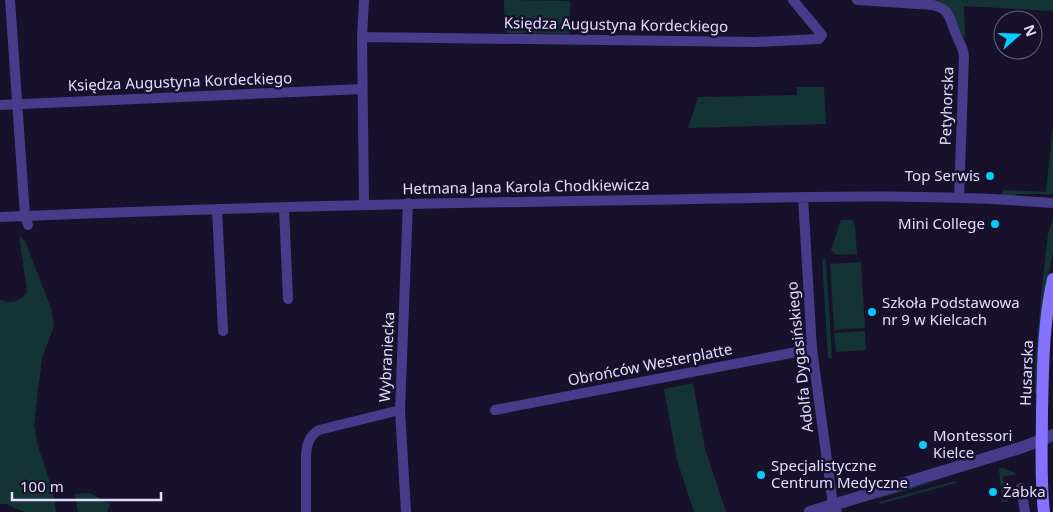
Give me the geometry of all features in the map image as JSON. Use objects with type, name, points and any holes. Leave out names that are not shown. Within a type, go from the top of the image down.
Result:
[{"type":"main road","name":"Husarska","points":[[1044,512],[1041,473],[1047,438],[1043,361],[1053,279]]},
{"type":"street","points":[[10,0],[26,220]]},
{"type":"street","points":[[364,0],[362,37],[364,204]]},
{"type":"street","name":"Księdza Augustyna Kordeckiego","points":[[362,37],[755,42],[819,39],[822,35],[793,0]]},
{"type":"street","name":"Petyhorska","points":[[857,0],[933,5],[940,7],[951,17],[955,34],[963,47],[964,56],[959,198]]},
{"type":"street","name":"Księdza Augustyna Kordeckiego","points":[[0,105],[362,90]]},
{"type":"street","name":"Adolfa Dygasińskiego","points":[[802,198],[812,349],[835,508]]},
{"type":"street","name":"Hetmana Jana Karola Chodkiewicza","points":[[0,217],[26,220],[408,203],[959,198],[1053,203]]},
{"type":"street","name":"Wybraniecka","points":[[406,512],[400,410],[408,203]]},
{"type":"street","points":[[284,208],[288,299]]},
{"type":"street","points":[[217,210],[223,330]]},
{"type":"street","name":"Obrońców Westerplatte","points":[[495,410],[812,349]]},
{"type":"street","points":[[306,512],[306,455],[312,435],[320,430],[400,410]]},
{"type":"street","points":[[810,512],[835,508],[1047,438]]},
{"type":"street","points":[[1021,488],[1025,512]]},
{"type":"green space","points":[[504,0],[570,1],[569,34],[505,33]]},
{"type":"green space","points":[[929,0],[1053,0],[1053,11],[964,6],[965,38],[959,35],[951,11],[943,4]]},
{"type":"green space","points":[[797,87],[824,87],[826,124],[688,128],[698,97],[797,95]]},
{"type":"green space","points":[[1053,126],[1053,194],[1016,194],[1015,197],[1000,196],[1004,190],[1046,192]]},
{"type":"green space","points":[[1053,219],[1053,252],[1045,290],[1037,394],[1035,394],[1035,363],[1042,287],[1048,234]]},
{"type":"green space","points":[[841,220],[852,220],[855,226],[857,254],[836,255],[831,250]]},
{"type":"green space","points":[[19,236],[25,241],[51,308],[54,326],[42,358],[34,425],[38,446],[53,491],[56,512],[24,512],[6,504],[0,504],[0,299],[7,302],[19,300],[27,291]]},
{"type":"green space","points":[[826,259],[832,358],[828,358],[822,260]]},
{"type":"green space","points":[[861,262],[865,328],[834,330],[830,264]]},
{"type":"green space","points":[[865,331],[866,350],[836,352],[834,333]]},
{"type":"green space","points":[[693,383],[705,449],[726,512],[694,512],[677,460],[664,389]]},
{"type":"green space","points":[[999,468],[1004,468],[1017,474],[1003,477],[1008,502],[1002,502]]},
{"type":"green space","points":[[941,480],[877,499],[878,496],[901,489]]},
{"type":"green space","points":[[955,481],[956,483],[880,504],[879,502]]},
{"type":"green space","points":[[90,493],[110,504],[107,512],[78,512],[75,494]]},
{"type":"place","name":"Top Serwis","points":[[990,176]]},
{"type":"place","name":"Mini College","points":[[995,224]]},
{"type":"place","name":"Szkoła Podstawowa nr 9 w Kielcach","points":[[872,312]]},
{"type":"place","name":"Montessori Kielce","points":[[923,445]]},
{"type":"place","name":"Specjalistyczne Centrum Medyczne","points":[[761,475]]},
{"type":"place","name":"Żabka","points":[[993,492]]}]
